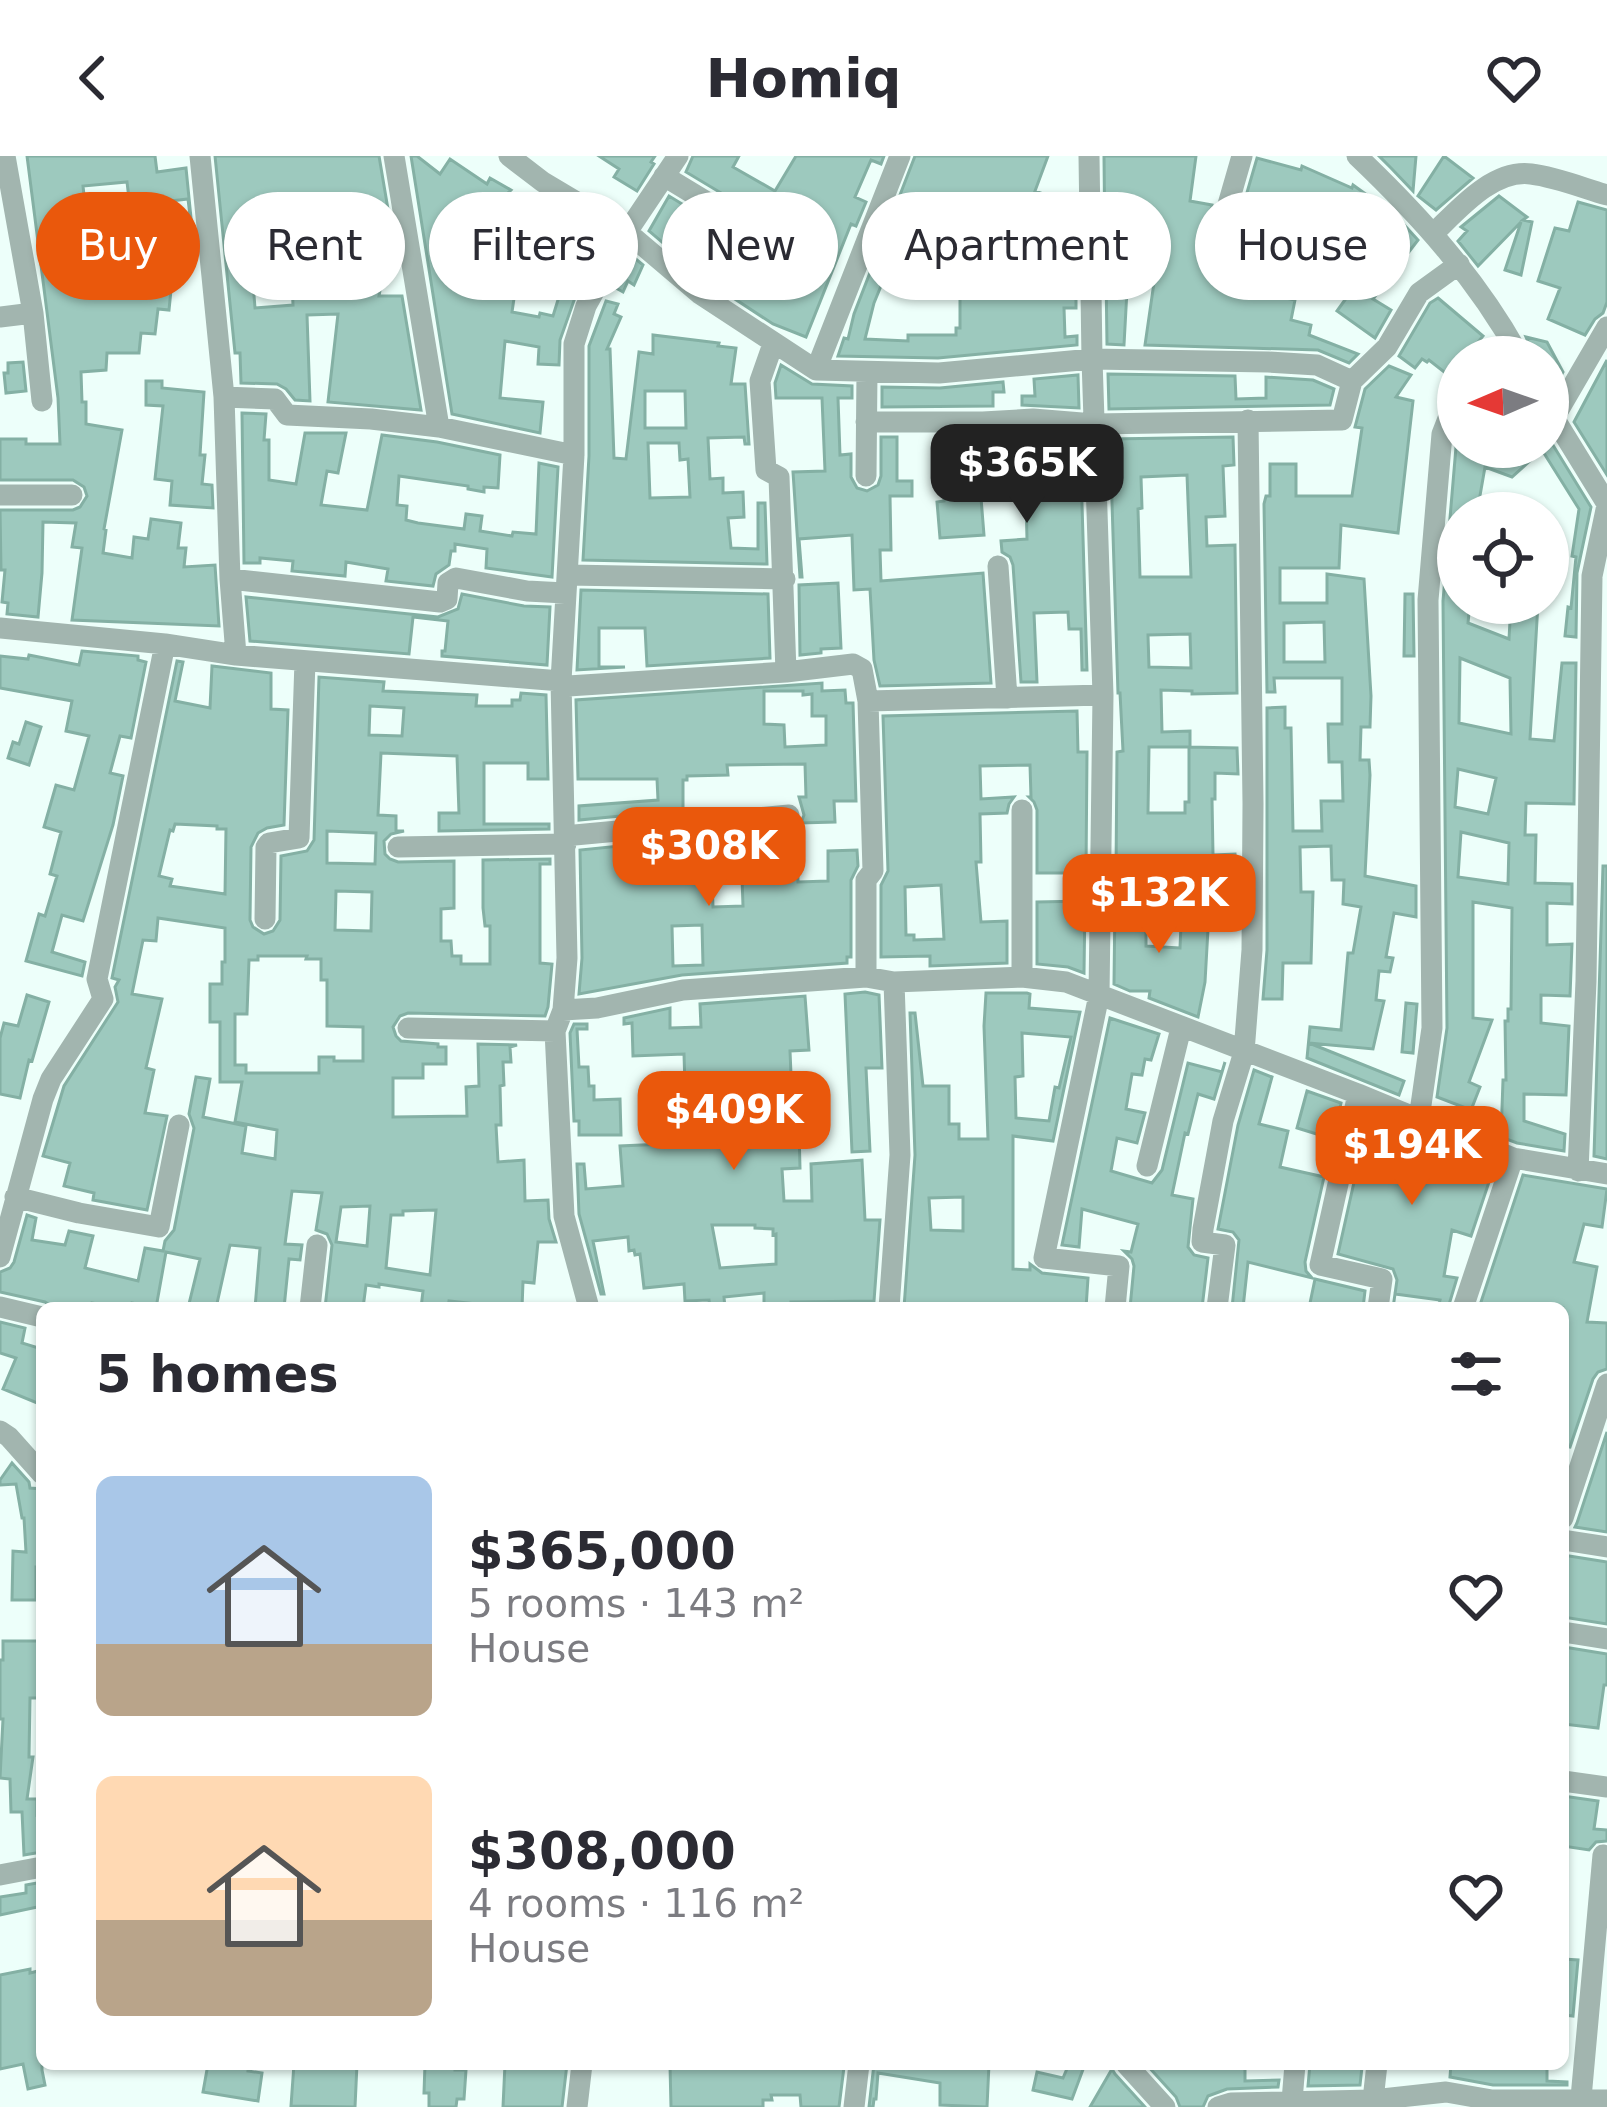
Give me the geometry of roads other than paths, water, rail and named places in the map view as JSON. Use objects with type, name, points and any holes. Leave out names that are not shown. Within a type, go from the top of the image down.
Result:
[{"type":"street","points":[[5,156],[33,313],[41,401]]},
{"type":"street","points":[[200,156],[224,397],[236,655]]},
{"type":"street","points":[[394,156],[439,427]]},
{"type":"street","points":[[509,156],[560,192]]},
{"type":"street","points":[[539,156],[543,182]]},
{"type":"street","points":[[638,215],[678,156]]},
{"type":"street","points":[[816,370],[900,156]]},
{"type":"street","points":[[1089,156],[1089,192]]},
{"type":"street","points":[[1232,192],[1242,156]]},
{"type":"street","points":[[1359,157],[1434,232],[1459,264],[1500,336]]},
{"type":"street","points":[[1434,232],[1504,176],[1528,173],[1607,195]]},
{"type":"street","points":[[664,176],[690,192]]},
{"type":"street","points":[[638,241],[700,294],[816,370],[939,373],[1092,359],[1317,365],[1352,381]]},
{"type":"street","points":[[866,422],[1342,420],[1352,381],[1387,346],[1419,293],[1459,264]]},
{"type":"street","points":[[588,1302],[564,1216],[559,1020],[567,958],[561,681],[574,455],[574,344],[589,300]]},
{"type":"street","points":[[1091,300],[1103,695],[1100,995],[1045,1258],[1119,1266],[1116,1302]]},
{"type":"street","points":[[0,317],[33,313]]},
{"type":"street","points":[[1569,385],[1607,327]]},
{"type":"street","points":[[773,344],[760,381],[766,470],[779,477],[786,672]]},
{"type":"street","points":[[866,476],[867,372]]},
{"type":"street","points":[[224,397],[275,399],[286,415],[439,427],[574,455]]},
{"type":"street","points":[[1218,1302],[1225,1245],[1202,1242],[1203,1229],[1223,1121],[1244,1052],[1252,950],[1248,420]]},
{"type":"street","points":[[1569,442],[1607,504],[1592,576],[1578,1171]]},
{"type":"street","points":[[1419,1119],[1432,1028],[1428,600],[1439,468]]},
{"type":"street","points":[[0,495],[72,495]]},
{"type":"street","points":[[998,566],[1007,698]]},
{"type":"street","points":[[230,579],[440,602],[447,599],[448,583],[456,578],[526,591],[566,584],[785,580]]},
{"type":"street","points":[[0,628],[236,655],[561,681],[568,686],[853,664],[862,669],[868,701],[873,872],[866,880],[866,977]]},
{"type":"street","points":[[0,1257],[51,1079],[103,999],[97,979],[165,644]]},
{"type":"street","points":[[266,919],[266,847],[299,838],[305,661]]},
{"type":"street","points":[[868,701],[1103,695]]},
{"type":"street","points":[[1022,810],[1022,977]]},
{"type":"street","points":[[398,847],[565,840],[789,815]]},
{"type":"street","points":[[409,1028],[559,1020],[683,990],[866,977],[894,982],[1022,977],[1066,982],[1513,1158],[1607,1174]]},
{"type":"street","points":[[889,1302],[900,1155],[894,982]]},
{"type":"street","points":[[1147,1166],[1181,1028]]},
{"type":"street","points":[[1358,1094],[1320,1265],[1382,1279],[1379,1302]]},
{"type":"street","points":[[15,1197],[159,1227],[179,1125]]},
{"type":"street","points":[[1465,1302],[1513,1158]]},
{"type":"street","points":[[311,1302],[317,1245]]},
{"type":"street","points":[[0,1307],[36,1316]]},
{"type":"street","points":[[1569,1500],[1607,1387]]},
{"type":"street","points":[[0,1431],[36,1467]]},
{"type":"street","points":[[1569,1541],[1607,1547]]},
{"type":"street","points":[[1569,1633],[1607,1639]]},
{"type":"street","points":[[1569,1782],[1607,1787]]},
{"type":"street","points":[[1581,2098],[1604,1855]]},
{"type":"street","points":[[0,1876],[36,1868]]},
{"type":"street","points":[[577,2107],[580,2070]]},
{"type":"street","points":[[854,2107],[858,2070]]},
{"type":"street","points":[[1131,2070],[1165,2107]]},
{"type":"street","points":[[1292,2101],[1294,2070]]},
{"type":"street","points":[[1373,2100],[1376,2070]]},
{"type":"street","points":[[1218,2107],[1446,2092],[1492,2100],[1607,2100]]}]
